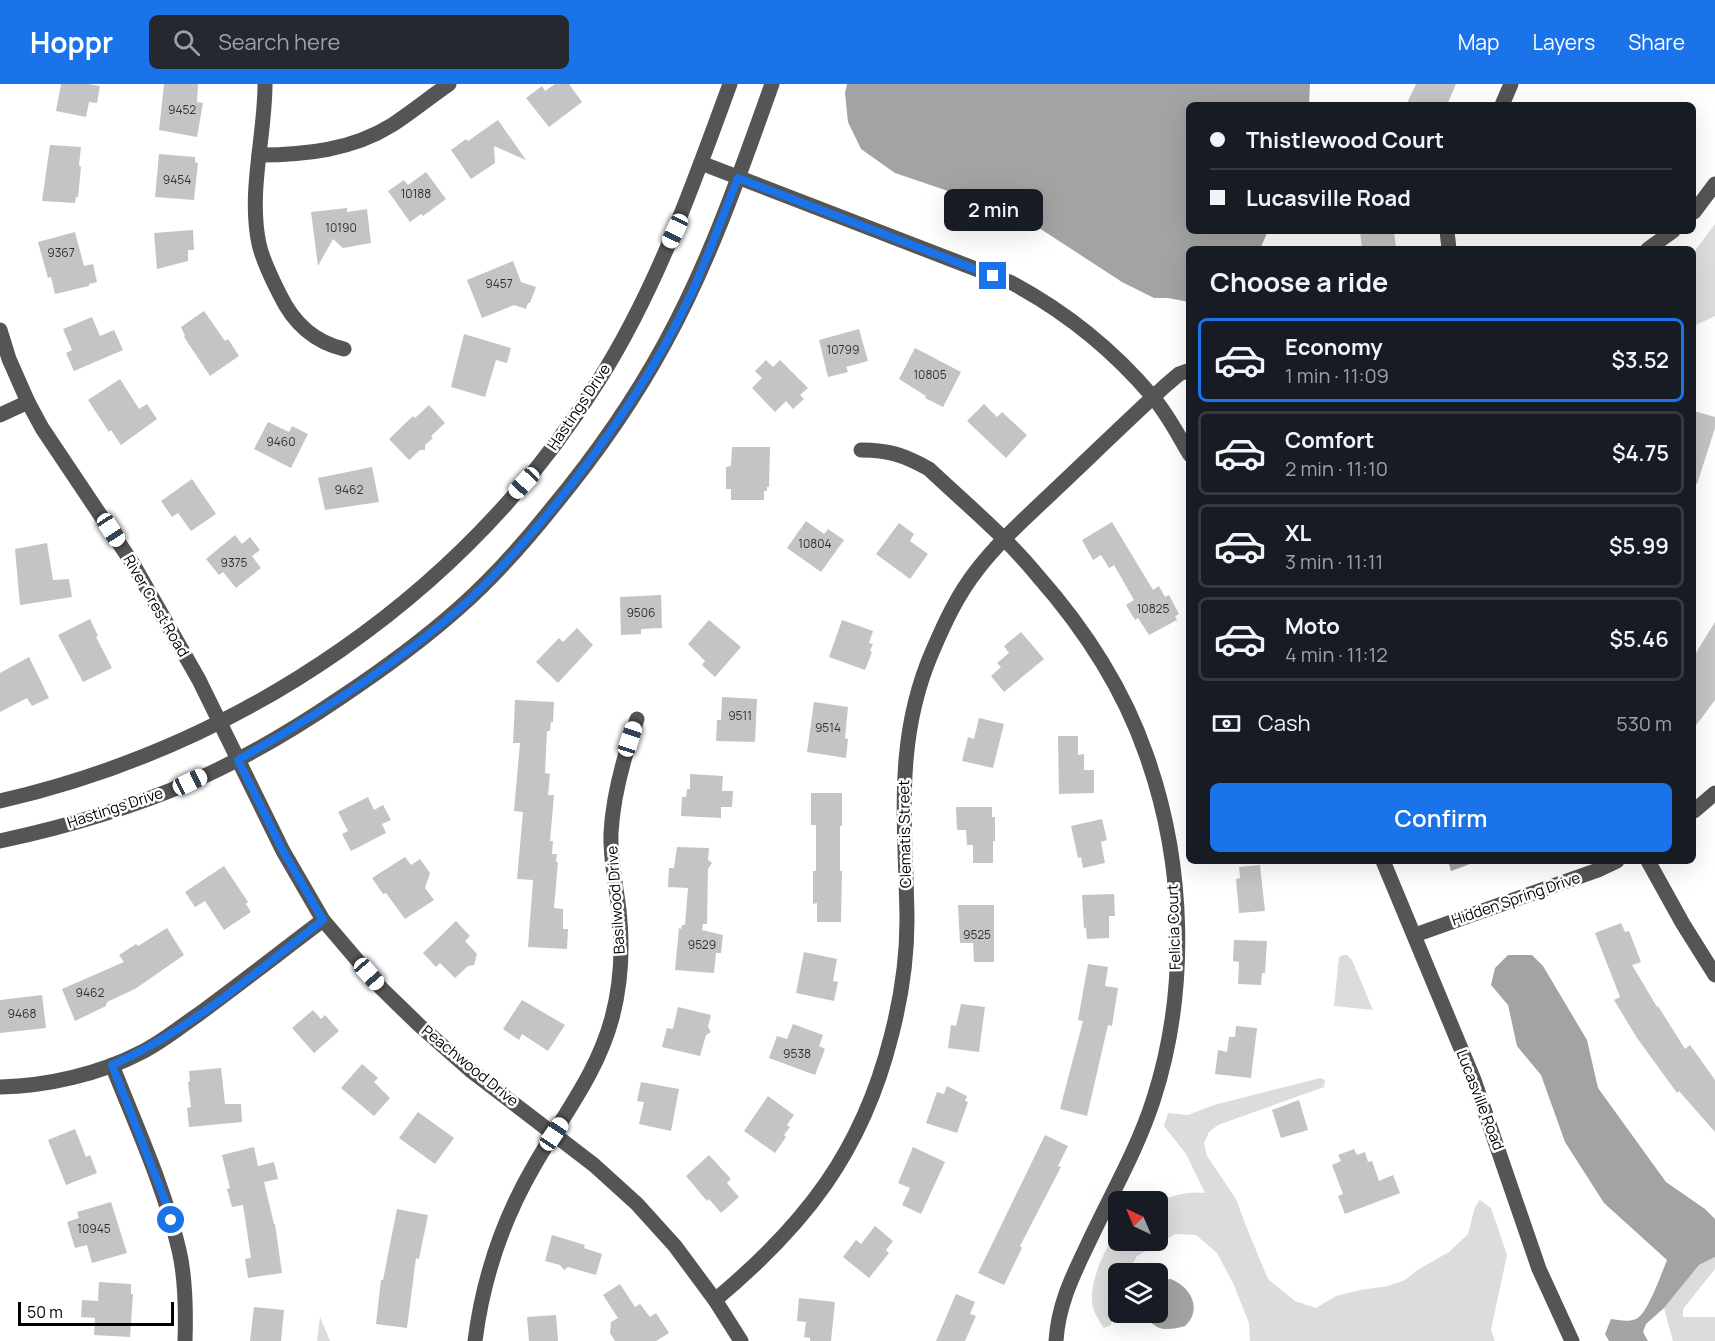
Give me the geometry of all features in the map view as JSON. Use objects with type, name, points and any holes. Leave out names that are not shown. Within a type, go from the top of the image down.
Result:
[{"type":"street","points":[[265,84],[255,219],[260,246],[269,274],[284,303],[304,328],[319,340],[344,349]]},
{"type":"street","points":[[259,155],[318,152],[368,137],[392,125],[449,84]]},
{"type":"street","name":"Hastings Drive","points":[[0,801],[110,771],[220,722],[328,660],[378,624],[426,584],[524,483],[564,433],[600,379],[638,310],[675,231],[730,84]]},
{"type":"street","name":"Hastings Drive","points":[[0,842],[128,806],[238,760],[297,727],[413,647],[460,608],[495,574],[586,466],[626,410],[665,343],[692,291],[738,178],[772,84]]},
{"type":"street","points":[[1504,102],[1511,84]]},
{"type":"street","points":[[701,163],[1012,283],[1036,296],[1073,320],[1107,349],[1153,397],[1186,448]]},
{"type":"street","points":[[1696,209],[1715,184]]},
{"type":"street","points":[[1652,246],[1669,234]]},
{"type":"street","name":"River Crest Road","points":[[0,330],[27,402],[132,564],[199,680],[238,760]]},
{"type":"street","name":"Clematis Street","points":[[716,1300],[755,1266],[798,1220],[824,1187],[852,1143],[866,1115],[885,1062],[899,1008],[905,965],[907,922],[903,793],[909,730],[918,690],[932,651],[954,606],[976,571],[1003,539],[1153,397],[1179,374],[1186,371]]},
{"type":"street","points":[[0,415],[27,402]]},
{"type":"street","name":"Felicia Court","points":[[861,450],[883,450],[907,456],[928,469],[1037,574],[1096,653],[1123,700],[1146,752],[1156,784],[1168,839],[1175,895],[1177,949],[1175,997],[1168,1045],[1153,1102],[1135,1147],[1066,1290],[1058,1319],[1056,1341]]},
{"type":"street","name":"Basilwood Drive","points":[[475,1341],[487,1277],[500,1234],[519,1194],[598,1060],[611,1019],[617,995],[621,954],[611,834],[623,759],[637,718]]},
{"type":"street","name":"Peachwood Drive","points":[[238,760],[283,851],[323,920],[381,988],[470,1070],[594,1165],[637,1204],[675,1246],[716,1300],[741,1341]]},
{"type":"street","points":[[1696,809],[1715,793]]},
{"type":"street","name":"Lucasville Road","points":[[1384,864],[1474,1080],[1539,1269],[1572,1341]]},
{"type":"street","name":"Hidden Spring Drive","points":[[1415,935],[1610,864]]},
{"type":"street","points":[[1650,864],[1715,975]]},
{"type":"street","points":[[0,1087],[55,1081],[112,1065],[142,1052],[176,1030],[323,920]]},
{"type":"street","points":[[112,1065],[166,1203],[174,1233],[186,1302],[185,1341]]},
{"type":"shaded area","points":[[847,84],[1310,84],[1309,102],[1186,102],[1186,234],[1267,234],[1261,246],[1186,246],[1186,301],[1154,298],[1122,282],[1036,226],[1020,213],[1004,210],[895,173],[861,149],[848,122],[845,93]]},
{"type":"shaded area","points":[[1715,224],[1715,316],[1696,325],[1696,249]]},
{"type":"shaded area","points":[[1449,864],[1470,864],[1451,871]]},
{"type":"shaded area","points":[[1347,955],[1352,960],[1373,1010],[1334,1006],[1339,957]]},
{"type":"shaded area","points":[[1508,955],[1532,955],[1543,966],[1587,1040],[1598,1088],[1666,1182],[1705,1209],[1715,1219],[1715,1257],[1699,1265],[1664,1308],[1646,1324],[1643,1332],[1648,1341],[1609,1341],[1605,1334],[1611,1319],[1633,1320],[1643,1313],[1667,1260],[1604,1203],[1565,1142],[1541,1075],[1517,1046],[1508,1005],[1491,985],[1495,968]]},
{"type":"shaded area","points":[[1320,1078],[1325,1080],[1324,1087],[1218,1125],[1209,1132],[1204,1143],[1207,1156],[1236,1199],[1268,1279],[1295,1301],[1316,1308],[1336,1296],[1388,1286],[1405,1280],[1449,1252],[1468,1234],[1475,1207],[1480,1200],[1491,1208],[1507,1255],[1491,1330],[1495,1341],[1250,1341],[1249,1323],[1233,1283],[1217,1253],[1196,1235],[1175,1234],[1168,1238],[1168,1197],[1181,1194],[1205,1193],[1186,1154],[1164,1126],[1168,1113],[1188,1115],[1214,1105]]},
{"type":"shaded area","points":[[1108,1247],[1108,1251],[1146,1251],[1137,1256],[1133,1263],[1108,1263],[1108,1323],[1112,1323],[1104,1328],[1097,1317],[1092,1301],[1094,1281]]},
{"type":"shaded area","points":[[1715,1257],[1715,1269],[1683,1309],[1683,1317],[1715,1317],[1715,1341],[1673,1341],[1664,1308],[1699,1265]]},
{"type":"shaded area","points":[[1168,1279],[1184,1287],[1194,1306],[1190,1320],[1185,1326],[1172,1329],[1157,1327],[1152,1323],[1168,1323]]},
{"type":"shaded area","points":[[320,1317],[330,1341],[317,1341]]},
{"type":"building","points":[[61,84],[100,86],[97,103],[89,102],[86,117],[56,111]]},
{"type":"building","points":[[164,84],[198,84],[197,102],[203,103],[197,137],[159,130]]},
{"type":"building","points":[[555,84],[569,84],[582,102],[549,127],[526,98],[542,86],[545,91]]},
{"type":"building","points":[[1416,84],[1456,84],[1448,102],[1407,102]]},
{"type":"building","points":[[498,120],[526,160],[494,146],[495,163],[471,179],[451,150]]},
{"type":"building","points":[[50,145],[81,147],[78,197],[75,203],[42,201]]},
{"type":"building","points":[[159,154],[195,157],[195,162],[198,163],[194,200],[155,197]]},
{"type":"building","points":[[426,172],[446,199],[423,216],[421,214],[410,222],[388,191],[404,180],[408,185]]},
{"type":"building","points":[[347,208],[347,212],[367,209],[371,243],[343,248],[333,239],[318,266],[311,212]]},
{"type":"building","points":[[193,230],[194,250],[188,250],[188,261],[157,269],[154,233]]},
{"type":"building","points":[[75,232],[84,266],[93,264],[97,282],[55,294],[38,242]]},
{"type":"building","points":[[1360,234],[1394,234],[1396,246],[1362,246]]},
{"type":"building","points":[[513,261],[521,282],[536,287],[530,303],[526,309],[514,305],[482,318],[467,280]]},
{"type":"building","points":[[204,311],[225,341],[228,339],[239,356],[210,376],[184,337],[181,327]]},
{"type":"building","points":[[92,317],[100,336],[114,330],[123,350],[74,371],[66,353],[72,350],[63,329]]},
{"type":"building","points":[[859,329],[868,361],[846,367],[848,372],[828,377],[819,340]]},
{"type":"building","points":[[464,334],[511,348],[507,363],[496,360],[485,397],[451,387]]},
{"type":"building","points":[[915,348],[961,372],[943,407],[925,398],[926,396],[899,379]]},
{"type":"building","points":[[766,360],[773,367],[780,360],[808,388],[800,395],[804,399],[793,409],[786,401],[775,412],[752,388],[762,378],[755,371]]},
{"type":"building","points":[[120,379],[139,409],[147,404],[157,419],[121,445],[111,430],[109,432],[88,400]]},
{"type":"building","points":[[984,404],[997,417],[1002,412],[1027,435],[1006,458],[967,421]]},
{"type":"building","points":[[429,405],[445,423],[431,436],[433,438],[425,445],[425,450],[420,450],[409,460],[389,439],[413,416],[415,418]]},
{"type":"building","points":[[1696,412],[1715,417],[1715,428],[1697,484]]},
{"type":"building","points":[[268,422],[289,432],[292,426],[308,434],[291,468],[254,449]]},
{"type":"building","points":[[732,447],[770,447],[769,487],[767,491],[764,491],[764,500],[731,500],[731,489],[726,489],[726,467],[731,466]]},
{"type":"building","points":[[372,467],[379,502],[325,510],[318,478]]},
{"type":"building","points":[[192,479],[216,514],[191,531],[178,513],[172,517],[161,501]]},
{"type":"building","points":[[806,521],[824,534],[828,529],[844,540],[821,572],[787,548]]},
{"type":"building","points":[[1112,522],[1153,590],[1159,586],[1165,597],[1169,595],[1179,614],[1175,616],[1177,620],[1149,635],[1138,618],[1135,620],[1126,605],[1134,600],[1114,565],[1109,568],[1101,555],[1093,560],[1082,540]]},
{"type":"building","points":[[899,523],[914,534],[910,541],[928,554],[910,579],[876,554]]},
{"type":"building","points":[[235,535],[242,544],[250,537],[260,550],[252,556],[261,568],[236,588],[223,572],[219,575],[206,559]]},
{"type":"building","points":[[47,543],[53,580],[69,579],[72,597],[20,605],[15,549]]},
{"type":"building","points":[[661,595],[662,628],[641,629],[641,634],[621,635],[620,597]]},
{"type":"building","points":[[90,619],[98,636],[96,637],[112,668],[83,682],[58,635]]},
{"type":"building","points":[[709,620],[741,647],[715,677],[702,665],[705,661],[688,644]]},
{"type":"building","points":[[842,620],[873,631],[869,643],[873,644],[870,651],[872,652],[865,670],[829,657]]},
{"type":"building","points":[[1715,622],[1715,700],[1696,725],[1696,653]]},
{"type":"building","points":[[577,628],[593,645],[558,683],[536,662],[559,638],[563,642]]},
{"type":"building","points":[[1021,632],[1044,659],[1004,692],[991,676],[1001,667],[997,663],[1009,653],[1004,646]]},
{"type":"building","points":[[29,657],[49,698],[32,706],[27,698],[0,712],[0,673]]},
{"type":"building","points":[[722,697],[757,699],[755,742],[716,741],[717,720],[721,720]]},
{"type":"building","points":[[515,700],[554,702],[553,722],[551,722],[550,731],[547,731],[545,773],[550,774],[548,795],[554,795],[550,841],[553,841],[552,854],[557,854],[556,862],[558,862],[554,908],[563,909],[563,929],[568,929],[567,949],[528,947],[533,880],[517,879],[523,812],[514,811],[520,743],[513,743]]},
{"type":"building","points":[[814,702],[848,707],[846,758],[807,752]]},
{"type":"building","points":[[979,718],[1004,724],[993,768],[962,761],[968,737],[974,739]]},
{"type":"building","points":[[1058,736],[1078,736],[1078,755],[1084,754],[1084,770],[1094,770],[1094,793],[1059,794]]},
{"type":"building","points":[[690,774],[723,776],[722,791],[733,791],[732,807],[721,807],[721,818],[681,816],[682,797],[686,797],[687,789],[690,789]]},
{"type":"building","points":[[811,793],[842,793],[841,922],[817,922],[817,903],[813,904],[816,825],[811,825]]},
{"type":"building","points":[[368,797],[374,810],[383,805],[391,820],[382,824],[386,833],[351,851],[342,834],[348,831],[338,812]]},
{"type":"building","points":[[956,807],[992,807],[992,817],[995,817],[993,863],[973,863],[973,845],[967,845],[966,830],[957,830]]},
{"type":"building","points":[[1102,819],[1107,840],[1101,842],[1105,863],[1083,868],[1081,857],[1078,858],[1071,826]]},
{"type":"building","points":[[677,847],[709,848],[708,860],[712,863],[708,869],[707,924],[703,924],[702,930],[723,935],[721,953],[716,953],[714,973],[675,970],[679,928],[685,925],[688,888],[668,887],[669,868],[674,868]]},
{"type":"building","points":[[405,857],[411,865],[420,859],[430,873],[425,888],[434,900],[405,919],[372,878]]},
{"type":"building","points":[[1260,865],[1265,911],[1239,913],[1236,879],[1240,878],[1239,867]]},
{"type":"building","points":[[224,866],[248,902],[246,904],[251,912],[224,930],[205,901],[195,907],[185,892]]},
{"type":"building","points":[[1114,894],[1115,916],[1109,916],[1109,938],[1087,939],[1082,895]]},
{"type":"building","points":[[958,905],[994,905],[994,962],[974,962],[973,943],[960,943]]},
{"type":"building","points":[[456,921],[470,936],[465,941],[477,954],[474,965],[468,966],[455,978],[440,963],[436,967],[423,953]]},
{"type":"building","points":[[1621,923],[1625,932],[1629,931],[1641,962],[1632,965],[1657,1007],[1685,1049],[1690,1045],[1715,1080],[1715,1132],[1679,1091],[1677,1093],[1637,1038],[1614,1000],[1620,997],[1595,933]]},
{"type":"building","points":[[167,928],[184,955],[135,989],[75,1021],[62,989],[124,962],[119,955]]},
{"type":"building","points":[[1234,940],[1267,941],[1265,973],[1262,973],[1261,985],[1238,984],[1239,962],[1233,961]]},
{"type":"building","points":[[804,952],[837,959],[833,981],[838,982],[834,1001],[796,993]]},
{"type":"building","points":[[1088,964],[1108,967],[1105,986],[1118,988],[1112,1026],[1108,1025],[1087,1116],[1060,1109],[1083,1021],[1078,1020]]},
{"type":"building","points":[[42,995],[46,1028],[0,1033],[0,1000]]},
{"type":"building","points":[[522,1000],[565,1025],[548,1051],[522,1034],[519,1040],[503,1029]]},
{"type":"building","points":[[961,1004],[985,1007],[979,1052],[948,1048],[951,1025],[956,1026]]},
{"type":"building","points":[[678,1007],[711,1015],[708,1027],[711,1032],[706,1035],[700,1056],[662,1047],[667,1028],[673,1029]]},
{"type":"building","points":[[313,1010],[321,1019],[325,1015],[339,1031],[314,1053],[292,1028]]},
{"type":"building","points":[[793,1024],[823,1035],[819,1046],[825,1049],[815,1075],[769,1058],[777,1036],[787,1039]]},
{"type":"building","points":[[1236,1026],[1257,1028],[1251,1078],[1215,1074],[1218,1050],[1227,1052],[1229,1037],[1235,1037]]},
{"type":"building","points":[[362,1064],[378,1078],[374,1082],[390,1098],[374,1116],[341,1088]]},
{"type":"building","points":[[221,1068],[225,1104],[241,1104],[242,1122],[189,1127],[187,1108],[191,1107],[189,1071]]},
{"type":"building","points":[[641,1082],[679,1089],[671,1131],[639,1124],[644,1102],[637,1101]]},
{"type":"building","points":[[947,1086],[967,1096],[965,1101],[968,1102],[957,1133],[926,1123],[937,1092],[944,1094]]},
{"type":"building","points":[[768,1096],[794,1115],[787,1125],[790,1127],[784,1135],[786,1137],[775,1153],[744,1131]]},
{"type":"building","points":[[1299,1100],[1308,1130],[1281,1138],[1272,1110]]},
{"type":"building","points":[[418,1112],[454,1138],[435,1164],[399,1138]]},
{"type":"building","points":[[75,1129],[86,1157],[90,1155],[97,1173],[66,1185],[48,1140]]},
{"type":"building","points":[[1045,1135],[1068,1146],[1058,1166],[1061,1167],[1020,1246],[1022,1248],[1004,1285],[978,1273]]},
{"type":"building","points":[[254,1147],[258,1166],[274,1162],[278,1179],[264,1182],[275,1224],[282,1273],[248,1278],[245,1259],[251,1258],[243,1205],[232,1207],[222,1155]]},
{"type":"building","points":[[913,1147],[945,1162],[921,1214],[902,1205],[910,1188],[898,1183]]},
{"type":"building","points":[[1354,1149],[1357,1155],[1365,1152],[1368,1162],[1372,1161],[1379,1181],[1393,1175],[1400,1193],[1345,1214],[1338,1196],[1343,1194],[1332,1165],[1341,1161],[1338,1155]]},
{"type":"building","points":[[709,1155],[731,1179],[727,1183],[739,1197],[721,1213],[709,1199],[707,1201],[686,1176]]},
{"type":"building","points":[[111,1202],[127,1253],[92,1263],[87,1245],[75,1248],[67,1222],[79,1218],[77,1212]]},
{"type":"building","points":[[397,1209],[428,1215],[419,1259],[416,1258],[407,1328],[376,1324],[381,1280],[383,1280]]},
{"type":"building","points":[[875,1226],[893,1241],[886,1250],[889,1253],[869,1278],[843,1257],[856,1240],[861,1244]]},
{"type":"building","points":[[552,1235],[585,1245],[584,1248],[602,1254],[596,1275],[568,1267],[564,1270],[560,1265],[545,1261]]},
{"type":"building","points":[[99,1282],[131,1284],[131,1294],[133,1294],[130,1337],[94,1335],[95,1318],[81,1317],[82,1300],[98,1301]]},
{"type":"building","points":[[620,1284],[635,1307],[640,1304],[650,1317],[656,1313],[669,1333],[656,1341],[615,1341],[610,1333],[611,1322],[618,1318],[603,1295]]},
{"type":"building","points":[[956,1294],[975,1302],[970,1314],[976,1316],[965,1341],[936,1341]]},
{"type":"building","points":[[799,1298],[835,1302],[831,1341],[810,1341],[810,1338],[804,1337],[806,1322],[797,1321]]},
{"type":"building","points":[[254,1307],[284,1310],[281,1341],[250,1341]]},
{"type":"building","points":[[556,1315],[558,1341],[529,1341],[527,1317]]},
{"type":"route","points":[[171,1220],[112,1065],[142,1052],[176,1030],[230,992],[323,920],[283,851],[238,760],[297,727],[413,647],[460,608],[495,574],[536,528],[586,466],[626,410],[665,343],[692,291],[738,178],[993,276]]}]
